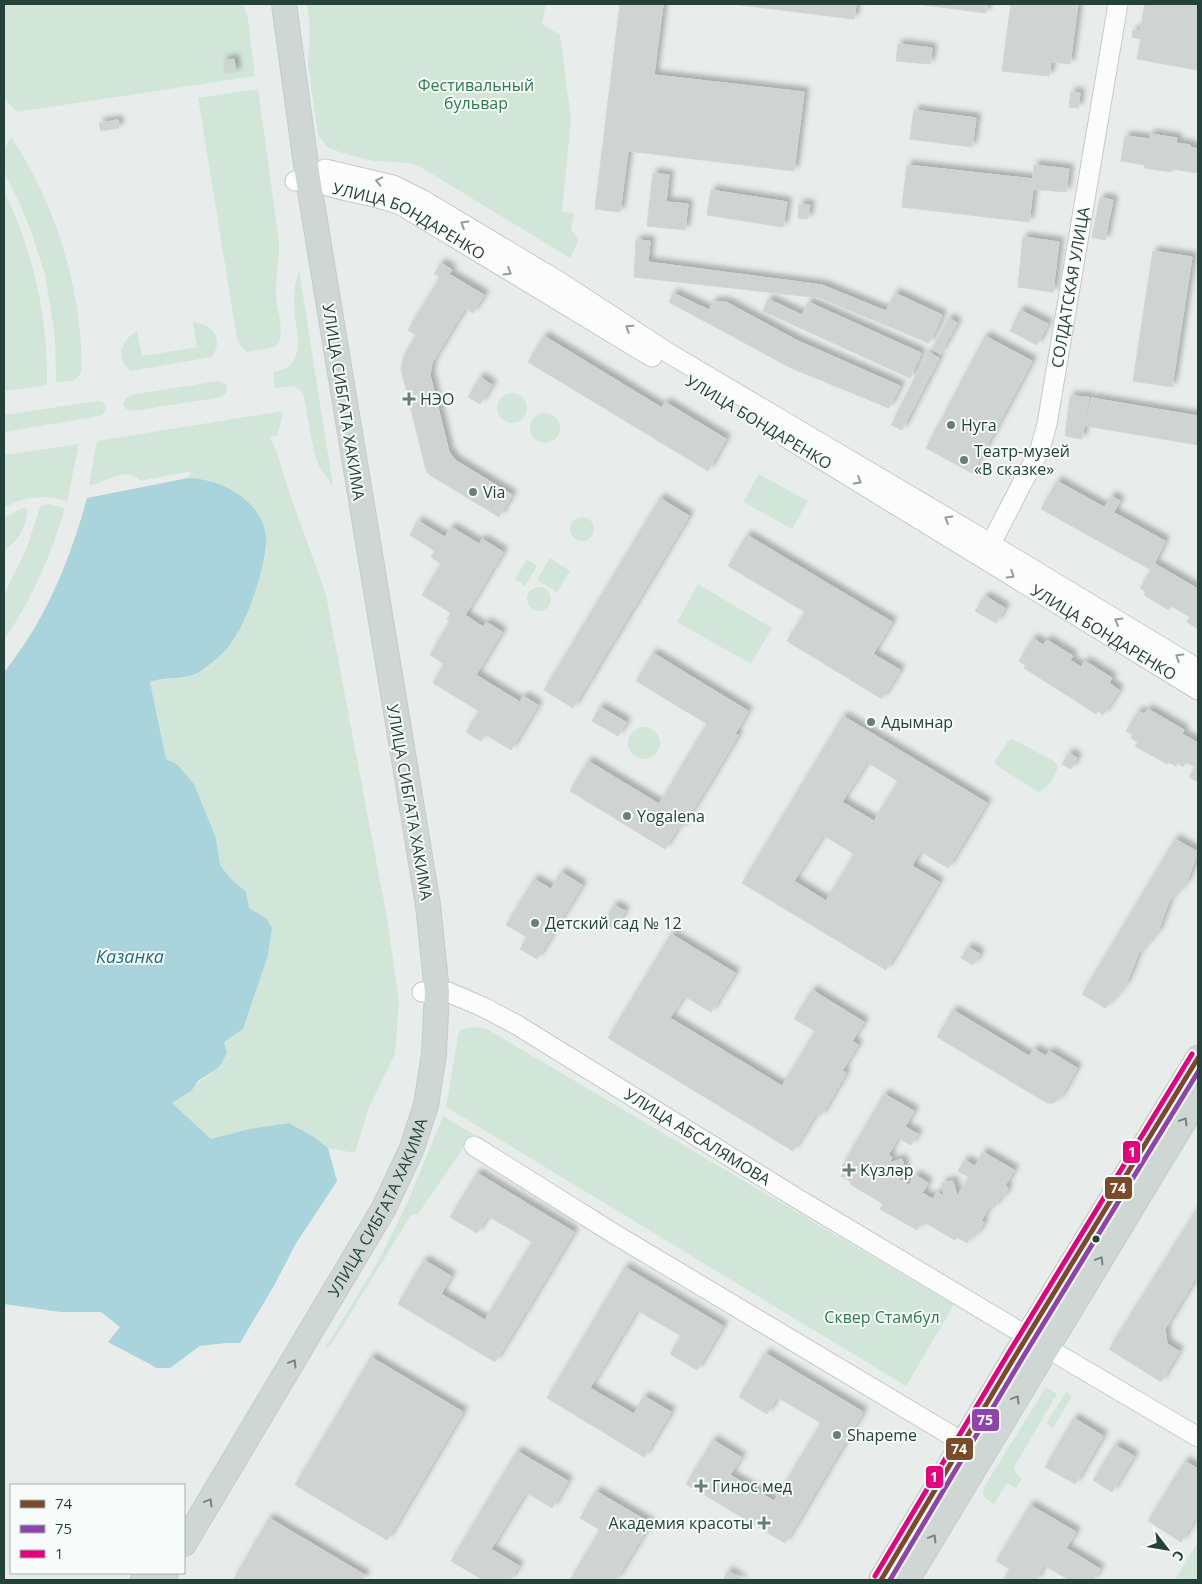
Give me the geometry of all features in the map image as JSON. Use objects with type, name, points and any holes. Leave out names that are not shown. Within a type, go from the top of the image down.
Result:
[{"type":"main road","name":"УЛИЦА СИБГАТА ХАКИМА","points":[[268,4],[287,138],[302,180]]},
{"type":"main road","name":"УЛИЦА СИБГАТА ХАКИМА","points":[[185,1542],[384,1208],[412,1148],[427,1097],[434,1054],[430,992],[418,951],[302,180],[284,4]]},
{"type":"main road","name":"УЛИЦА СИБГАТА ХАКИМА","points":[[185,1510],[366,1209],[396,1145],[411,1102],[430,992]]},
{"type":"main road","points":[[908,1580],[1037,1342],[1198,1058]]},
{"type":"main road","points":[[881,1580],[964,1443],[1037,1342],[1198,1098]]},
{"type":"street","name":"СОЛДАТСКАЯ УЛИЦА","points":[[987,551],[1040,449],[1047,424],[1118,4]]},
{"type":"street","name":"УЛИЦА БОНДАРЕНКО","points":[[302,180],[325,169],[393,185],[423,200],[560,282],[670,354],[987,551],[1198,690]]},
{"type":"street","name":"УЛИЦА БОНДАРЕНКО","points":[[987,551],[1198,669]]},
{"type":"street","name":"УЛИЦА АБСАЛЯМОВА","points":[[430,992],[448,992],[483,1007],[517,1025],[807,1204],[1198,1437]]},
{"type":"street","points":[[474,1146],[616,1235],[964,1443]]},
{"type":"green space","points":[[4,4],[242,4],[247,13],[255,76],[17,112],[4,98]]},
{"type":"green space","name":"Фестивальный бульвар","points":[[307,4],[546,4],[542,24],[560,35],[571,119],[562,211],[574,214],[571,230],[577,237],[577,244],[570,258],[419,166],[410,163],[374,161],[327,147],[318,135],[308,66],[310,30]]},
{"type":"green space","points":[[258,89],[279,241],[276,297],[281,330],[279,342],[275,347],[247,352],[241,347],[237,338],[198,98]]},
{"type":"green space","points":[[11,137],[47,203],[64,249],[79,323],[81,373],[75,380],[56,383],[55,337],[45,275],[31,231],[4,172],[4,149]]},
{"type":"green space","points":[[4,191],[15,214],[31,262],[42,310],[47,360],[47,385],[7,391],[4,390]]},
{"type":"green space","points":[[299,270],[333,486],[319,466],[314,452],[303,393],[294,386],[275,388],[273,372],[285,369],[292,363],[298,346],[294,295]]},
{"type":"green space","points":[[193,322],[206,326],[215,334],[217,345],[211,357],[131,371],[126,366],[121,355],[122,350],[127,339],[137,331],[142,356],[197,347]]},
{"type":"green space","points":[[218,381],[224,383],[227,389],[222,397],[133,411],[126,409],[123,404],[130,395]]},
{"type":"green space","points":[[512,393],[523,397],[527,408],[523,419],[512,423],[501,419],[497,408],[501,397]]},
{"type":"green space","points":[[97,401],[103,402],[106,407],[104,413],[100,416],[4,432],[4,415]]},
{"type":"green space","points":[[283,411],[278,435],[270,437],[326,595],[388,923],[399,1002],[395,1054],[369,1107],[355,1153],[328,1148],[314,1137],[289,1123],[249,1129],[211,1139],[172,1103],[219,1067],[224,1042],[243,1029],[254,994],[267,919],[249,908],[245,892],[220,865],[216,838],[194,784],[177,764],[166,759],[150,682],[187,677],[198,673],[218,658],[238,634],[256,512],[234,492],[217,483],[188,478],[192,471],[140,481],[135,476],[129,474],[116,476],[89,485],[97,441]]},
{"type":"green space","points":[[545,413],[556,417],[560,428],[556,439],[545,443],[534,439],[530,428],[534,417]]},
{"type":"green space","points":[[79,444],[67,501],[51,497],[35,497],[19,501],[4,508],[4,455]]},
{"type":"green space","points":[[759,474],[808,501],[792,529],[743,502]]},
{"type":"green space","points":[[48,504],[65,508],[60,526],[32,593],[4,640],[4,595],[27,547],[40,507]]},
{"type":"green space","points":[[22,508],[26,508],[28,511],[23,529],[18,538],[4,551],[4,518]]},
{"type":"green space","points":[[582,517],[591,520],[594,529],[591,538],[582,541],[573,538],[570,529],[573,520]]},
{"type":"green space","points":[[550,558],[570,571],[557,592],[537,580]]},
{"type":"green space","points":[[527,559],[537,566],[525,586],[515,579]]},
{"type":"green space","points":[[698,584],[772,628],[751,664],[677,622]]},
{"type":"green space","points":[[539,587],[548,590],[551,599],[548,608],[539,611],[530,608],[527,599],[530,590]]},
{"type":"green space","points":[[644,727],[656,731],[660,743],[656,755],[644,759],[632,755],[628,743],[632,731]]},
{"type":"green space","points":[[1012,739],[1054,761],[1057,765],[1052,779],[1041,791],[1038,792],[996,765],[995,761],[1008,741]]},
{"type":"green space","name":"Сквер Стамбул","points":[[474,1027],[487,1029],[954,1305],[906,1386],[446,1107],[458,1035],[461,1029]]},
{"type":"green space","points":[[443,1116],[473,1134],[418,1214],[411,1215],[333,1342],[324,1350],[379,1260],[408,1201]]},
{"type":"green space","points":[[1046,1387],[1057,1394],[1014,1467],[1015,1472],[1022,1479],[1016,1488],[1007,1483],[994,1504],[984,1497],[984,1487]]},
{"type":"green space","points":[[1066,1392],[1072,1396],[1053,1428],[1046,1424]]},
{"type":"green space","points":[[1198,1542],[1198,1580],[1175,1580]]},
{"type":"water","name":"Казанка","points":[[188,478],[214,482],[227,487],[239,494],[258,513],[266,538],[263,562],[256,590],[245,618],[234,639],[223,652],[195,674],[150,682],[166,759],[177,764],[194,784],[216,838],[220,865],[231,879],[246,892],[249,908],[267,919],[272,928],[268,955],[243,1029],[224,1042],[227,1053],[219,1067],[198,1081],[192,1090],[172,1103],[211,1139],[249,1129],[289,1123],[314,1137],[328,1148],[337,1181],[295,1245],[275,1284],[240,1343],[200,1346],[170,1368],[157,1368],[108,1342],[120,1327],[101,1312],[61,1312],[4,1304],[4,672],[19,653],[44,611],[73,544],[87,498]]},
{"type":"building","points":[[620,4],[663,4],[654,75],[804,92],[794,171],[628,151],[620,212],[595,209]]},
{"type":"building","points":[[732,4],[856,4],[854,19]]},
{"type":"building","points":[[917,4],[987,4],[986,13]]},
{"type":"building","points":[[1011,4],[1078,4],[1070,64],[1051,62],[1049,76],[1002,71]]},
{"type":"building","points":[[1145,4],[1198,4],[1197,70],[1137,59],[1141,39],[1132,37],[1133,30],[1140,31]]},
{"type":"building","points":[[898,44],[932,48],[930,64],[896,61]]},
{"type":"building","points":[[234,59],[236,72],[225,74],[223,61]]},
{"type":"building","points":[[1071,92],[1080,93],[1078,108],[1069,107]]},
{"type":"building","points":[[914,110],[976,118],[972,147],[910,139]]},
{"type":"building","points":[[118,120],[119,128],[101,131],[99,123]]},
{"type":"building","points":[[1150,134],[1177,138],[1176,143],[1190,145],[1190,147],[1198,149],[1198,173],[1172,169],[1172,172],[1144,168],[1145,165],[1121,161],[1125,136],[1150,139]]},
{"type":"building","points":[[907,165],[1033,179],[1034,165],[1069,169],[1066,192],[1033,189],[1029,222],[902,207]]},
{"type":"building","points":[[653,173],[669,175],[666,202],[688,204],[685,230],[647,226]]},
{"type":"building","points":[[711,190],[787,202],[783,227],[707,215]]},
{"type":"building","points":[[1100,198],[1113,200],[1105,240],[1092,237]]},
{"type":"building","points":[[799,204],[810,205],[808,219],[798,218]]},
{"type":"building","points":[[1023,237],[1059,242],[1053,292],[1018,287]]},
{"type":"building","points":[[636,240],[650,241],[648,262],[822,285],[820,298],[634,277]]},
{"type":"building","points":[[1153,251],[1192,257],[1172,387],[1133,381]]},
{"type":"building","points":[[441,263],[452,270],[449,274],[484,295],[473,313],[465,308],[432,363],[430,375],[449,452],[455,460],[512,495],[499,517],[430,475],[426,470],[401,369],[403,358],[416,335],[408,330],[440,277],[434,274]]},
{"type":"building","points":[[822,285],[935,331],[929,343],[820,298]]},
{"type":"building","points":[[673,293],[709,310],[713,302],[726,302],[798,341],[900,386],[889,408],[791,368],[669,302]]},
{"type":"building","points":[[895,293],[942,315],[935,331],[886,311]]},
{"type":"building","points":[[768,299],[802,315],[808,302],[921,353],[910,378],[763,311]]},
{"type":"building","points":[[1020,310],[1048,324],[1037,345],[1010,331]]},
{"type":"building","points":[[949,318],[957,323],[940,354],[932,349]]},
{"type":"building","points":[[544,336],[662,408],[665,402],[726,439],[708,471],[528,362]]},
{"type":"building","points":[[985,336],[1032,361],[972,473],[926,448]]},
{"type":"building","points":[[928,352],[939,358],[902,430],[891,425]]},
{"type":"building","points":[[480,377],[492,385],[480,404],[468,397]]},
{"type":"building","points":[[1070,396],[1089,397],[1082,439],[1065,436]]},
{"type":"building","points":[[1091,398],[1198,416],[1198,445],[1086,426]]},
{"type":"building","points":[[1057,481],[1165,541],[1151,570],[1041,509]]},
{"type":"building","points":[[1111,496],[1120,501],[1113,513],[1105,507]]},
{"type":"building","points":[[660,498],[689,516],[573,708],[544,690]]},
{"type":"building","points":[[418,521],[445,537],[451,527],[479,544],[482,539],[503,552],[465,615],[483,627],[486,622],[502,632],[476,675],[520,702],[523,696],[538,705],[511,750],[485,734],[481,741],[466,732],[479,711],[433,683],[444,664],[430,655],[450,621],[447,619],[451,613],[422,595],[441,564],[431,557],[435,551],[410,535]]},
{"type":"building","points":[[747,535],[892,622],[873,654],[900,670],[882,699],[787,641],[805,612],[728,566]]},
{"type":"building","points":[[1155,564],[1198,589],[1198,629],[1187,622],[1190,617],[1171,606],[1169,610],[1144,595],[1146,592],[1140,588]]},
{"type":"building","points":[[985,596],[1005,608],[996,623],[975,611]]},
{"type":"building","points":[[1033,638],[1043,645],[1047,640],[1073,656],[1070,660],[1081,667],[1085,661],[1112,678],[1109,683],[1119,690],[1103,715],[1098,711],[1096,714],[1024,668],[1026,666],[1019,661]]},
{"type":"building","points":[[653,653],[748,711],[735,734],[738,735],[710,782],[681,829],[678,827],[665,849],[570,791],[588,761],[659,804],[707,724],[636,681]]},
{"type":"building","points":[[600,707],[626,722],[618,736],[592,721]]},
{"type":"building","points":[[1148,709],[1184,730],[1182,734],[1198,743],[1198,782],[1189,777],[1195,767],[1186,762],[1183,767],[1177,763],[1176,766],[1168,762],[1167,764],[1135,746],[1138,742],[1131,738],[1133,735],[1126,731],[1138,711],[1144,714]]},
{"type":"building","points":[[843,716],[987,803],[948,868],[920,851],[912,866],[939,882],[886,970],[742,883]],"holes":[[[867,762],[898,781],[874,821],[842,802]],[[823,835],[854,854],[826,901],[794,881]]]},
{"type":"building","points":[[1069,753],[1077,758],[1071,769],[1062,764]]},
{"type":"building","points":[[1175,839],[1198,852],[1186,883],[1169,901],[1158,931],[1138,954],[1126,984],[1105,1008],[1082,994]]},
{"type":"building","points":[[561,872],[582,885],[537,959],[520,949],[527,937],[506,925],[534,879],[551,889]]},
{"type":"building","points":[[614,905],[625,911],[614,929],[603,923]]},
{"type":"building","points":[[671,934],[735,973],[711,1012],[684,996],[670,1018],[782,1086],[815,1031],[794,1019],[812,990],[864,1022],[852,1041],[858,1045],[842,1071],[846,1073],[821,1116],[816,1113],[793,1151],[608,1038]]},
{"type":"building","points":[[968,947],[980,954],[973,965],[961,958]]},
{"type":"building","points":[[953,1010],[1029,1056],[1034,1049],[1046,1056],[1049,1051],[1077,1068],[1060,1098],[1053,1103],[1047,1103],[937,1037]]},
{"type":"building","points":[[884,1094],[914,1111],[905,1127],[918,1134],[911,1145],[898,1138],[888,1155],[892,1157],[889,1163],[902,1159],[905,1171],[891,1175],[909,1185],[915,1175],[928,1183],[922,1193],[933,1199],[937,1192],[945,1197],[941,1183],[953,1181],[957,1196],[969,1177],[958,1171],[965,1160],[975,1166],[983,1152],[1014,1170],[1005,1186],[1008,1188],[1002,1199],[1000,1197],[994,1208],[990,1205],[981,1221],[984,1222],[975,1237],[972,1235],[967,1243],[957,1237],[955,1240],[922,1221],[917,1230],[880,1209],[883,1204],[850,1184],[851,1182],[841,1176],[846,1168],[842,1166]]},
{"type":"building","points":[[477,1173],[574,1232],[495,1362],[398,1304],[424,1260],[451,1276],[441,1294],[485,1320],[532,1242],[488,1216],[477,1233],[450,1217]]},
{"type":"building","points":[[1198,1207],[1198,1274],[1165,1329],[1167,1344],[1179,1351],[1161,1382],[1109,1349]]},
{"type":"building","points":[[625,1267],[723,1326],[697,1370],[670,1354],[681,1336],[637,1310],[590,1388],[634,1414],[644,1396],[671,1412],[644,1457],[547,1398]]},
{"type":"building","points":[[765,1353],[863,1412],[785,1543],[686,1484],[713,1440],[741,1457],[730,1475],[774,1501],[821,1423],[777,1397],[767,1414],[739,1397]]},
{"type":"building","points":[[371,1357],[463,1412],[387,1540],[295,1485]]},
{"type":"building","points":[[1074,1418],[1103,1436],[1075,1484],[1045,1467]]},
{"type":"building","points":[[1115,1445],[1134,1456],[1112,1492],[1093,1480]]},
{"type":"building","points":[[517,1451],[568,1481],[552,1508],[526,1492],[491,1549],[519,1566],[510,1580],[483,1580],[451,1561]]},
{"type":"building","points":[[1185,1461],[1198,1469],[1198,1514],[1181,1542],[1148,1521]]},
{"type":"building","points":[[596,1491],[616,1503],[600,1530],[580,1518]]},
{"type":"building","points":[[616,1503],[650,1523],[616,1580],[570,1580]]},
{"type":"building","points":[[1030,1505],[1076,1532],[1066,1548],[1100,1569],[1093,1580],[1069,1580],[1044,1565],[1036,1580],[1003,1580],[1010,1569],[996,1561]]},
{"type":"building","points":[[269,1518],[365,1575],[362,1580],[233,1580]]},
{"type":"building","points":[[728,1571],[736,1576],[743,1580],[723,1580]]},
{"type":"transit line","name":"1","points":[[875,1576],[1008,1354],[1192,1054]]},
{"type":"transit line","name":"74","points":[[881,1580],[1014,1358],[1198,1058]]},
{"type":"transit line","name":"75","points":[[890,1580],[1020,1362],[1198,1072]]},
{"type":"place","name":"НЭО","points":[[409,399]]},
{"type":"place","name":"Нуга","points":[[951,425]]},
{"type":"place","name":"Театр-музей «В сказке»","points":[[964,460]]},
{"type":"place","name":"Via","points":[[473,492]]},
{"type":"place","name":"Адымнар","points":[[871,722]]},
{"type":"place","name":"Yogalena","points":[[627,816]]},
{"type":"place","name":"Детский сад № 12","points":[[535,923]]},
{"type":"place","name":"Күзләр","points":[[849,1170]]},
{"type":"place","name":"Shapeme","points":[[837,1435]]},
{"type":"place","name":"Гинос мед","points":[[701,1486]]},
{"type":"place","name":"Академия красоты","points":[[764,1523]]}]
